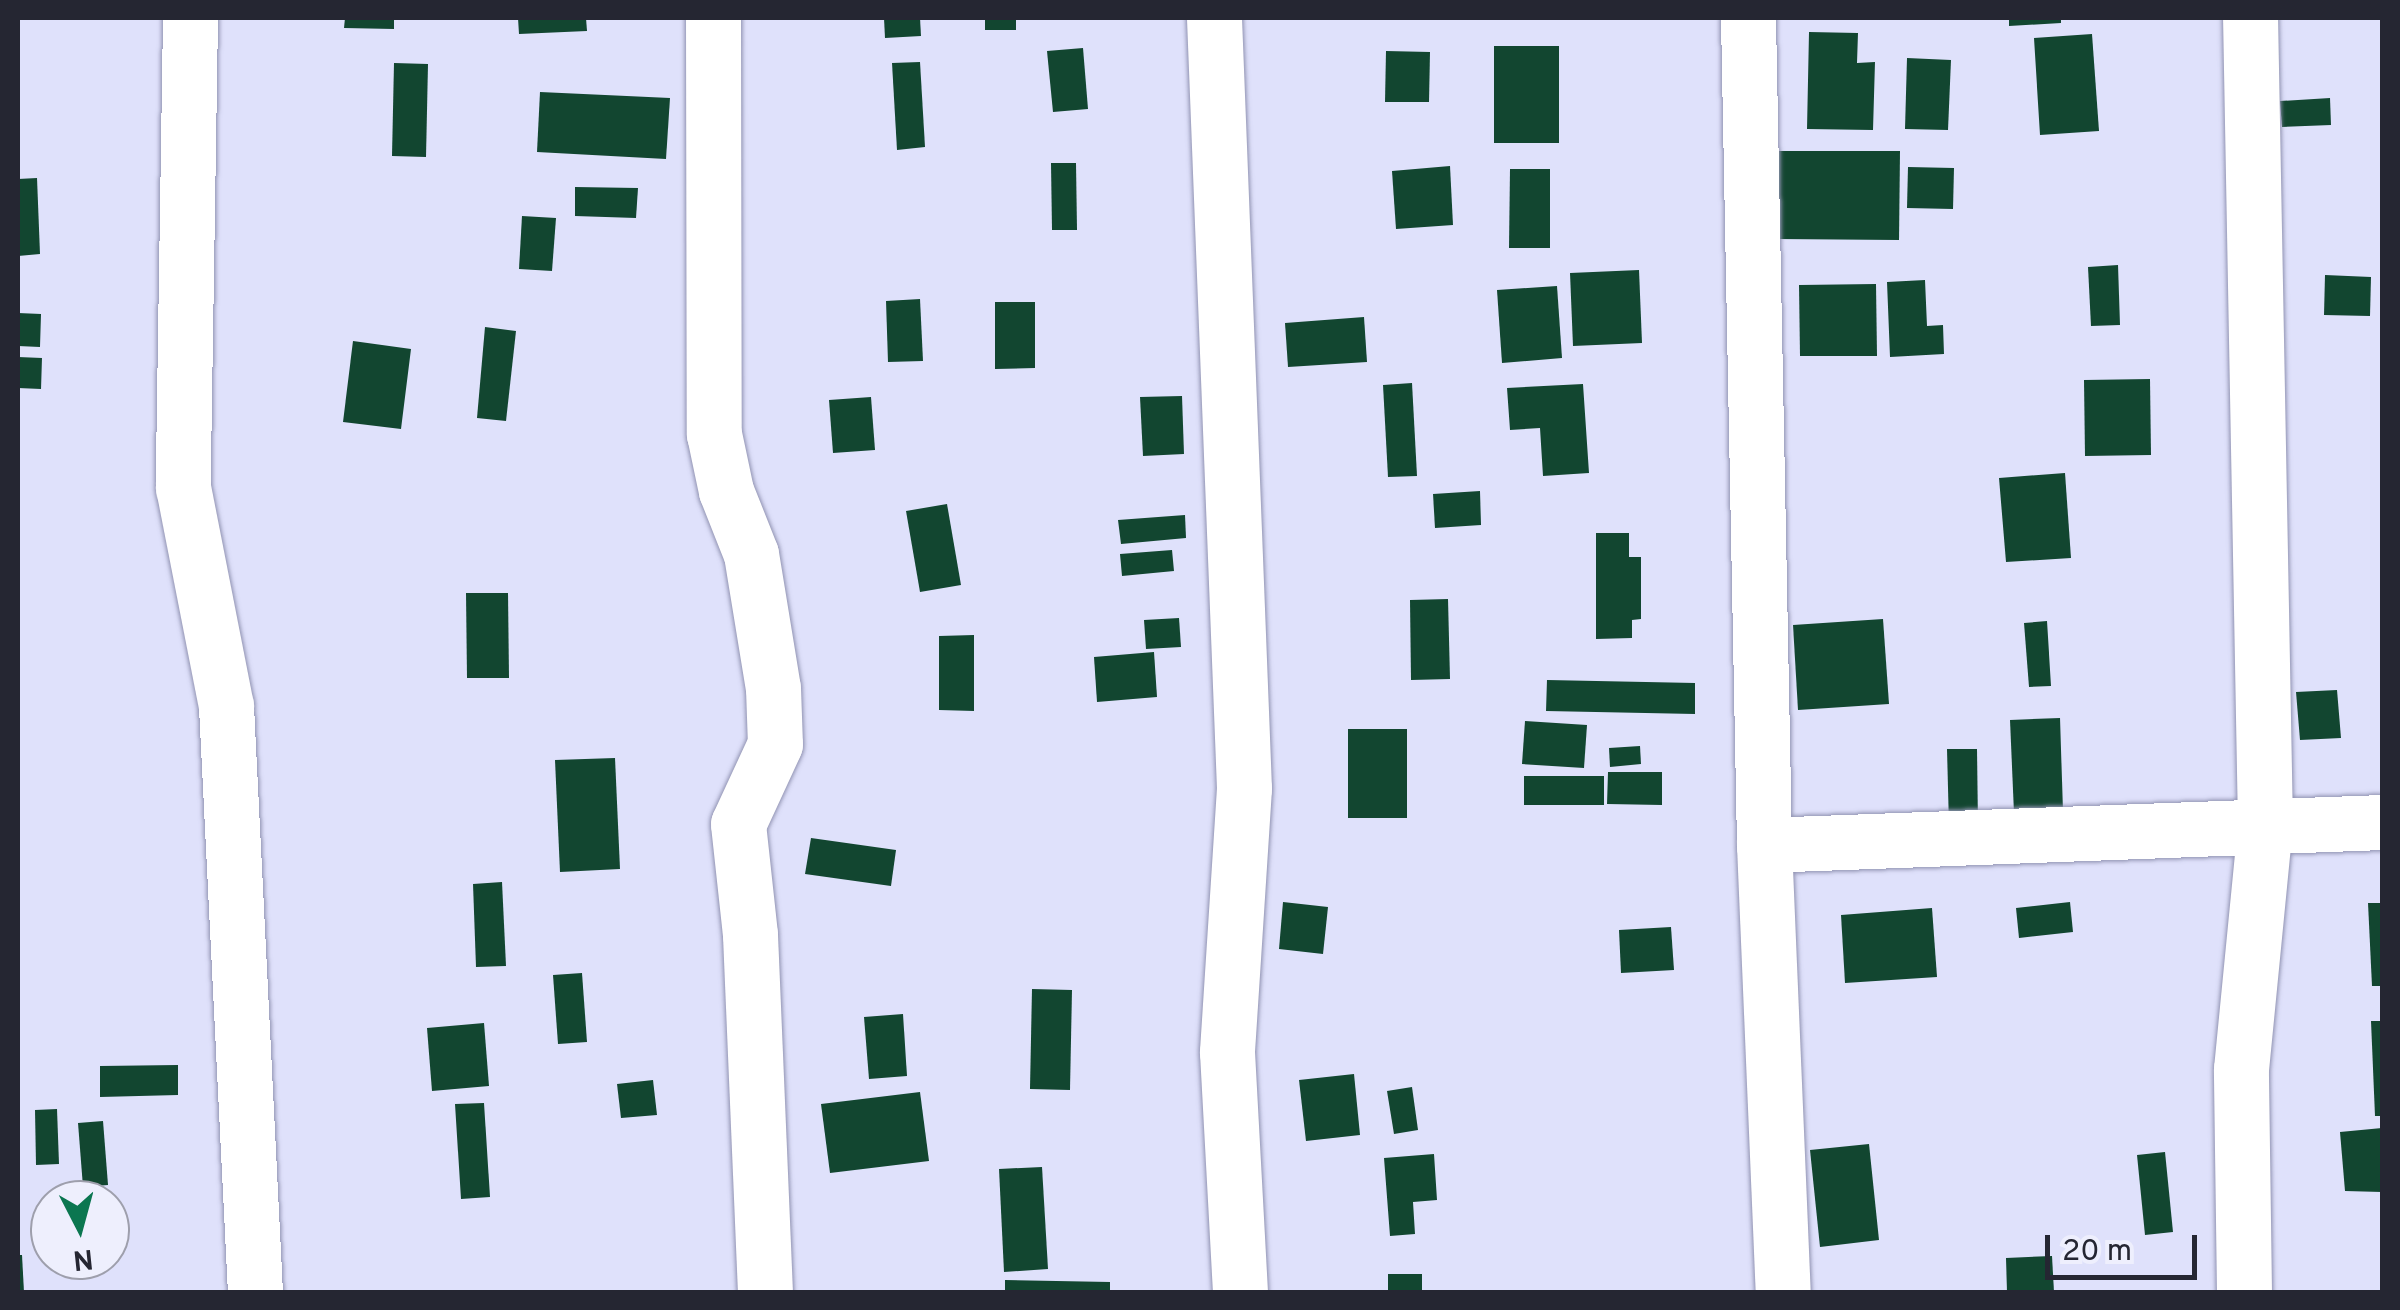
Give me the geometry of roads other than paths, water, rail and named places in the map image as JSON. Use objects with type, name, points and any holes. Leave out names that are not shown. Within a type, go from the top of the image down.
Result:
[{"type":"street","points":[[190,18],[183,487],[226,706],[255,1292]]},
{"type":"street","points":[[713,18],[714,434],[726,491],[750,554],[773,688],[775,744],[738,824],[754,1014],[766,1292]]},
{"type":"street","points":[[1214,18],[1244,788],[1227,1052],[1240,1292]]},
{"type":"street","points":[[1748,18],[1764,845],[1783,1292]]},
{"type":"street","points":[[2244,1292],[2240,1068],[2265,825],[2250,18]]},
{"type":"street","points":[[1764,845],[2382,822]]}]
